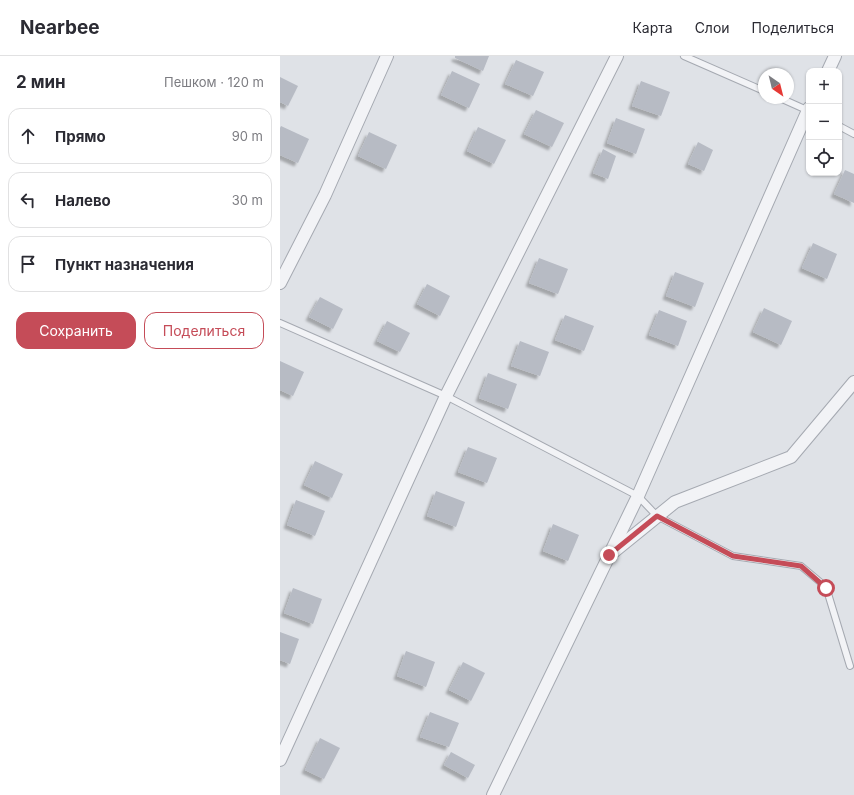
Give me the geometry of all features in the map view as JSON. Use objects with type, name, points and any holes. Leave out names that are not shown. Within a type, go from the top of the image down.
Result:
[{"type":"street","points":[[280,283],[325,195],[387,56]]},
{"type":"street","points":[[280,760],[446,396],[617,56]]},
{"type":"street","points":[[829,68],[835,56]]},
{"type":"street","points":[[493,795],[638,496],[806,117]]},
{"type":"street","points":[[609,555],[675,502],[792,457],[854,382]]},
{"type":"lane","points":[[684,56],[758,88]]},
{"type":"lane","points":[[794,104],[806,109]]},
{"type":"lane","points":[[842,128],[854,134]]},
{"type":"lane","points":[[280,323],[446,396],[638,496],[657,516],[733,556],[801,566],[826,588],[850,666]]},
{"type":"building","points":[[455,56],[489,56],[483,71],[455,58]]},
{"type":"building","points":[[516,60],[544,72],[533,96],[505,84]]},
{"type":"building","points":[[452,71],[480,84],[469,108],[441,95]]},
{"type":"building","points":[[280,77],[298,86],[288,106],[280,102]]},
{"type":"building","points":[[641,81],[670,92],[661,116],[632,106]]},
{"type":"building","points":[[536,110],[564,123],[552,147],[524,134]]},
{"type":"building","points":[[616,118],[645,129],[636,154],[607,143]]},
{"type":"building","points":[[281,126],[309,139],[298,163],[280,155]]},
{"type":"building","points":[[478,127],[506,140],[494,164],[467,151]]},
{"type":"building","points":[[369,132],[397,145],[386,169],[358,156]]},
{"type":"building","points":[[698,142],[713,150],[704,171],[688,164]]},
{"type":"building","points":[[603,149],[616,156],[608,179],[593,173]]},
{"type":"building","points":[[845,170],[854,174],[854,203],[834,194]]},
{"type":"building","points":[[813,243],[837,254],[827,279],[802,268]]},
{"type":"building","points":[[539,258],[568,269],[558,294],[529,283]]},
{"type":"building","points":[[675,272],[704,283],[695,307],[666,296]]},
{"type":"building","points":[[427,284],[450,296],[440,316],[417,304]]},
{"type":"building","points":[[320,297],[343,309],[333,329],[309,317]]},
{"type":"building","points":[[764,308],[792,321],[781,345],[753,332]]},
{"type":"building","points":[[659,310],[687,321],[678,346],[649,335]]},
{"type":"building","points":[[565,315],[594,326],[584,351],[555,340]]},
{"type":"building","points":[[387,321],[410,333],[400,352],[377,341]]},
{"type":"building","points":[[520,341],[549,352],[540,376],[511,366]]},
{"type":"building","points":[[280,361],[304,372],[293,396],[280,390]]},
{"type":"building","points":[[488,373],[517,384],[508,409],[479,398]]},
{"type":"building","points":[[468,447],[497,458],[487,483],[458,472]]},
{"type":"building","points":[[315,461],[343,474],[332,498],[304,485]]},
{"type":"building","points":[[436,491],[465,502],[456,527],[427,516]]},
{"type":"building","points":[[296,500],[325,511],[315,536],[287,525]]},
{"type":"building","points":[[553,524],[579,535],[568,561],[543,551]]},
{"type":"building","points":[[293,588],[322,599],[313,624],[284,613]]},
{"type":"building","points":[[280,632],[299,639],[290,664],[280,660]]},
{"type":"building","points":[[406,651],[435,662],[426,687],[397,676]]},
{"type":"building","points":[[463,662],[485,673],[471,701],[449,690]]},
{"type":"building","points":[[430,712],[459,723],[449,747],[420,737]]},
{"type":"building","points":[[320,738],[340,748],[324,779],[305,770]]},
{"type":"building","points":[[451,752],[475,765],[468,778],[444,765]]},
{"type":"route","points":[[609,555],[657,516],[733,556],[801,566],[826,588]]}]
